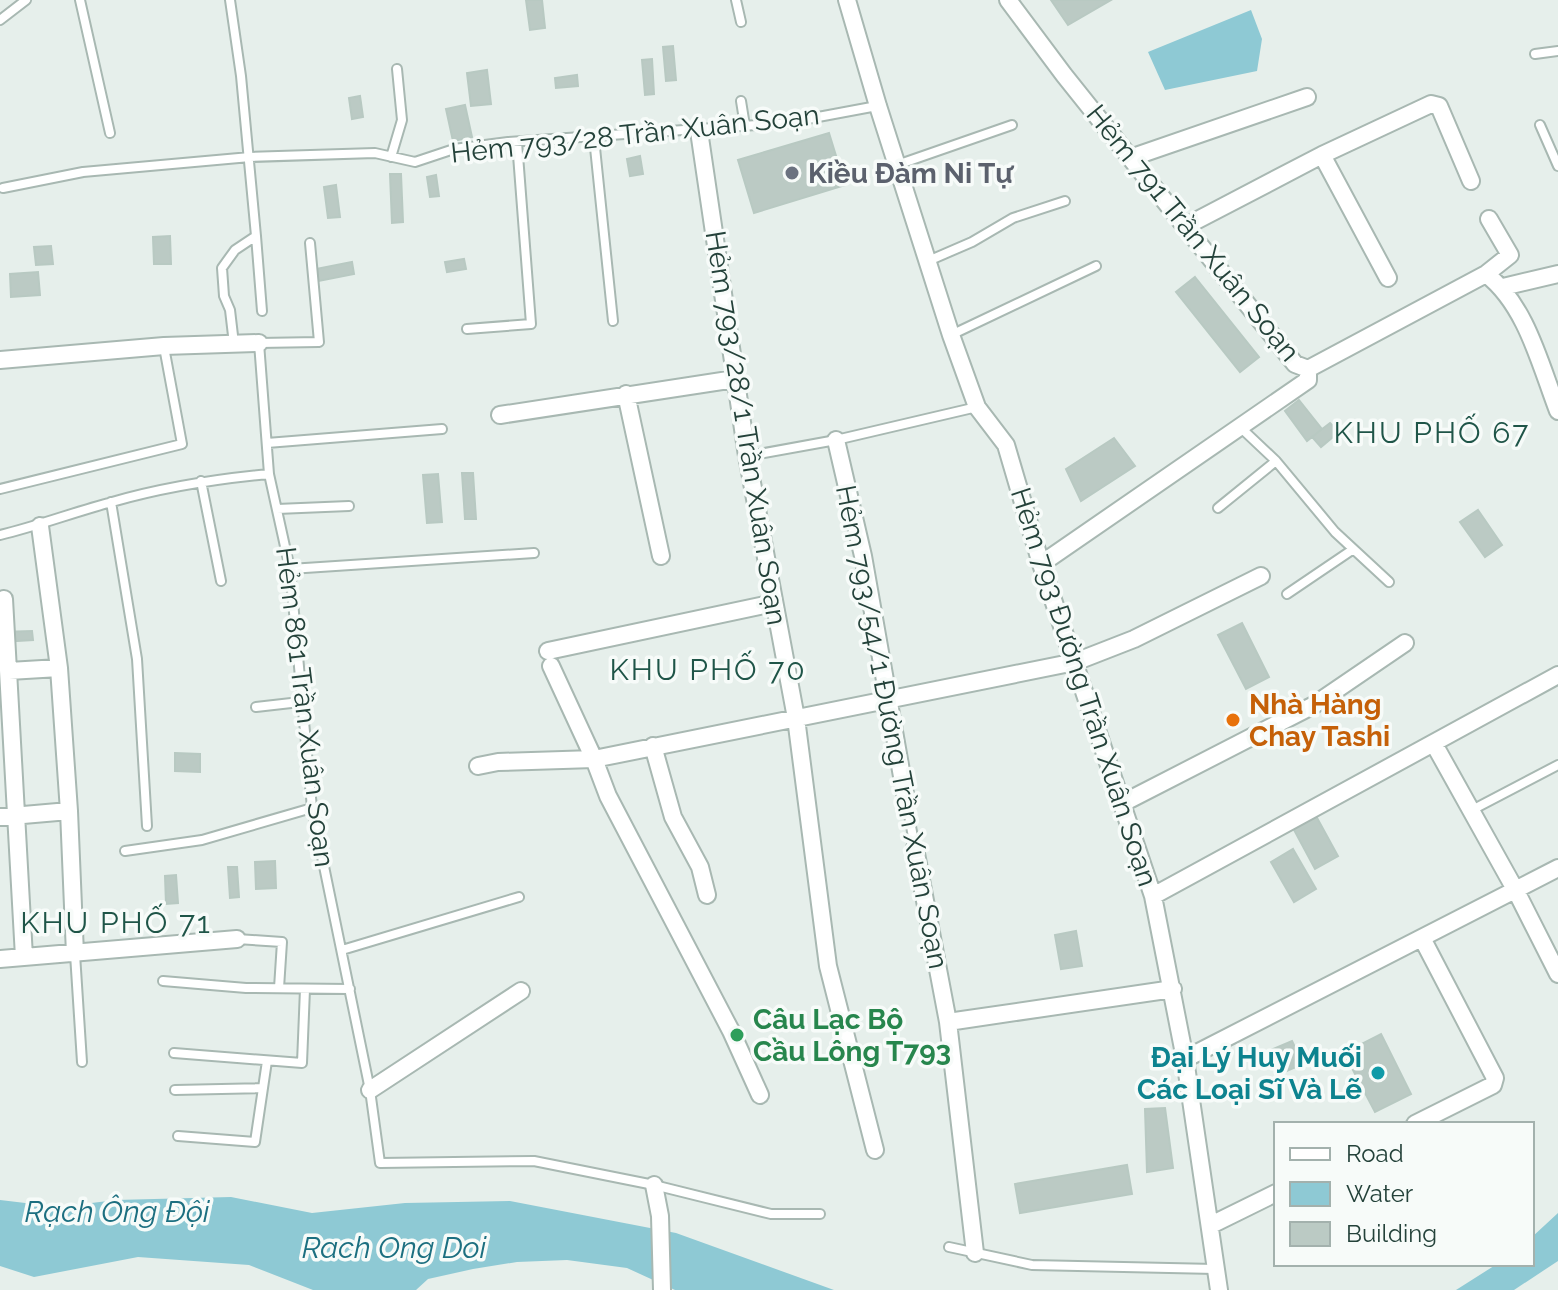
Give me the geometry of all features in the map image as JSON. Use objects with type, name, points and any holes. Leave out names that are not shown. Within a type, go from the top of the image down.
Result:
[{"type":"street","name":"Hẻm 793 Đường Trần Xuân Soạn","points":[[847,0],[951,335],[977,407],[1006,445],[1041,564],[1153,896],[1185,1059],[1219,1290]]},
{"type":"street","name":"Hẻm 791 Trần Xuân Soạn","points":[[1008,0],[1295,364],[1308,369],[1486,274]]},
{"type":"street","points":[[1130,158],[1307,97]]},
{"type":"street","points":[[1186,226],[1322,155],[1434,104],[1439,106],[1471,181]]},
{"type":"street","name":"Hẻm 793/28/1 Trần Xuân Soạn","points":[[699,131],[747,456],[796,718],[828,966],[875,1150]]},
{"type":"street","points":[[1322,155],[1388,278]]},
{"type":"street","points":[[1489,219],[1510,255],[1486,274],[1503,287],[1524,323],[1558,411]]},
{"type":"street","points":[[1503,287],[1558,274]]},
{"type":"street","points":[[0,360],[164,346],[259,343]]},
{"type":"street","points":[[1041,564],[1308,380],[1308,369]]},
{"type":"street","points":[[500,415],[735,379]]},
{"type":"street","points":[[626,394],[661,556]]},
{"type":"street","name":"Hẻm 793/54/1 Đường Trần Xuân Soạn","points":[[836,440],[863,556],[906,799]]},
{"type":"street","points":[[40,526],[59,668],[75,954]]},
{"type":"street","points":[[478,766],[543,759],[594,759],[1075,662],[1134,639],[1261,576]]},
{"type":"street","points":[[4,599],[24,957]]},
{"type":"street","points":[[760,1095],[731,1031],[608,796],[549,659],[774,603]]},
{"type":"street","points":[[1123,803],[1314,705],[1405,643]]},
{"type":"street","points":[[9,671],[59,668]]},
{"type":"street","points":[[1153,896],[1558,675]]},
{"type":"street","points":[[1434,744],[1516,891],[1558,974]]},
{"type":"street","points":[[653,746],[673,817],[700,867],[707,895]]},
{"type":"street","points":[[0,817],[69,811]]},
{"type":"street","name":"Hẻm 793/54/1 Đường Trần Xuân Soạn","points":[[915,848],[948,1022],[975,1253]]},
{"type":"street","points":[[1185,1059],[1423,940],[1558,868]]},
{"type":"street","points":[[0,959],[237,939]]},
{"type":"street","points":[[1419,1122],[1493,1085],[1495,1078],[1423,940]]},
{"type":"street","points":[[948,1022],[1173,989]]},
{"type":"street","points":[[370,1090],[521,991]]},
{"type":"street","points":[[654,1185],[660,1216],[662,1290]]},
{"type":"street","points":[[1211,1225],[1274,1194]]},
{"type":"lane","points":[[0,20],[26,0]]},
{"type":"lane","points":[[80,0],[110,133]]},
{"type":"lane","points":[[230,0],[250,157],[262,311]]},
{"type":"lane","points":[[736,0],[741,22]]},
{"type":"lane","points":[[1535,54],[1558,51]]},
{"type":"lane","points":[[391,157],[402,120],[397,69]]},
{"type":"lane","points":[[741,101],[745,126]]},
{"type":"lane","name":"Hẻm 793/28 Trần Xuân Soạn","points":[[3,188],[83,172],[250,157],[375,153],[415,162],[454,149],[786,123],[878,106]]},
{"type":"lane","points":[[897,165],[1012,125]]},
{"type":"lane","points":[[1540,125],[1558,166]]},
{"type":"lane","points":[[594,138],[613,321]]},
{"type":"lane","points":[[467,329],[531,324],[517,142]]},
{"type":"lane","points":[[927,261],[972,242],[1013,218],[1065,201]]},
{"type":"lane","points":[[234,344],[222,268],[235,250],[256,236]]},
{"type":"lane","points":[[259,343],[319,342],[310,243]]},
{"type":"lane","points":[[951,335],[1096,266]]},
{"type":"lane","name":"Hẻm 861 Trần Xuân Soạn","points":[[259,343],[269,474],[290,569],[312,808],[370,1090],[380,1163],[534,1161],[654,1185]]},
{"type":"lane","points":[[0,489],[182,444],[164,346]]},
{"type":"lane","points":[[747,456],[836,440],[977,407]]},
{"type":"lane","points":[[1240,427],[1276,461],[1352,550],[1389,582]]},
{"type":"lane","points":[[267,443],[442,429]]},
{"type":"lane","points":[[1218,508],[1276,461]]},
{"type":"lane","points":[[0,535],[40,526],[111,502],[201,481],[269,474]]},
{"type":"lane","points":[[201,481],[221,581]]},
{"type":"lane","points":[[111,502],[137,659],[147,826]]},
{"type":"lane","points":[[277,509],[349,506]]},
{"type":"lane","points":[[1287,594],[1352,550]]},
{"type":"lane","points":[[290,569],[534,553]]},
{"type":"lane","points":[[256,707],[300,702]]},
{"type":"lane","points":[[1471,811],[1558,765]]},
{"type":"lane","name":"Hẻm 793/54/1 Đường Trần Xuân Soạn","points":[[906,799],[915,848]]},
{"type":"lane","points":[[125,851],[202,840],[312,808]]},
{"type":"lane","points":[[342,950],[519,897]]},
{"type":"lane","points":[[237,939],[282,942],[279,988]]},
{"type":"lane","points":[[75,954],[82,1062]]},
{"type":"lane","points":[[163,981],[350,989]]},
{"type":"lane","points":[[174,1053],[302,1063],[305,989]]},
{"type":"lane","points":[[178,1136],[255,1142],[267,1061]]},
{"type":"lane","points":[[175,1090],[263,1088]]},
{"type":"lane","points":[[654,1185],[771,1214],[820,1214]]},
{"type":"lane","points":[[949,1247],[1032,1265],[1215,1269]]},
{"type":"water","points":[[1251,10],[1262,39],[1257,71],[1165,90],[1148,52]]},
{"type":"water","name":"Rach Ong Doi","points":[[231,1197],[312,1213],[405,1203],[510,1201],[676,1233],[834,1290],[675,1290],[627,1268],[567,1260],[517,1262],[473,1269],[428,1279],[416,1290],[313,1290],[249,1265],[138,1257],[34,1277],[0,1266],[0,1200],[59,1207],[116,1200]]},
{"type":"water","points":[[1558,1213],[1558,1261],[1514,1290],[1456,1290],[1494,1266],[1534,1266],[1534,1235]]},
{"type":"building","points":[[526,0],[542,0],[545,28],[530,30]]},
{"type":"building","points":[[1051,0],[1111,0],[1068,25]]},
{"type":"building","points":[[673,46],[676,80],[666,81],[663,47]]},
{"type":"building","points":[[652,59],[654,94],[645,95],[642,60]]},
{"type":"building","points":[[487,70],[491,104],[471,106],[467,73]]},
{"type":"building","points":[[577,75],[578,86],[556,88],[555,78]]},
{"type":"building","points":[[360,96],[363,117],[352,119],[349,98]]},
{"type":"building","points":[[465,105],[472,137],[453,141],[446,109]]},
{"type":"building","name":"Kiều Đàm Ni Tự","points":[[829,133],[845,185],[754,213],[738,160]]},
{"type":"building","points":[[640,156],[643,174],[630,176],[627,159]]},
{"type":"building","points":[[390,174],[401,174],[403,222],[392,223]]},
{"type":"building","points":[[436,175],[439,196],[430,197],[427,177]]},
{"type":"building","points":[[336,185],[340,217],[328,218],[324,187]]},
{"type":"building","points":[[170,236],[171,264],[154,264],[153,237]]},
{"type":"building","points":[[51,246],[53,264],[36,265],[34,247]]},
{"type":"building","points":[[464,259],[466,269],[447,272],[445,262]]},
{"type":"building","points":[[352,262],[354,274],[318,281],[316,269]]},
{"type":"building","points":[[38,272],[40,295],[11,297],[10,274]]},
{"type":"building","points":[[1195,277],[1259,357],[1240,372],[1176,292]]},
{"type":"building","points":[[1299,400],[1322,429],[1307,441],[1285,411]]},
{"type":"building","points":[[1330,423],[1339,432],[1321,447],[1312,437]]},
{"type":"building","points":[[1114,438],[1135,466],[1081,501],[1066,469]]},
{"type":"building","points":[[462,473],[473,473],[476,519],[465,519]]},
{"type":"building","points":[[438,474],[442,522],[427,523],[423,475]]},
{"type":"building","points":[[1478,510],[1502,545],[1485,557],[1460,522]]},
{"type":"building","points":[[1242,623],[1269,677],[1246,689],[1218,635]]},
{"type":"building","points":[[32,631],[33,640],[0,642],[0,632]]},
{"type":"building","points":[[175,753],[200,754],[200,772],[175,771]]},
{"type":"building","points":[[1316,816],[1338,856],[1315,869],[1293,828]]},
{"type":"building","points":[[1293,849],[1316,889],[1294,902],[1271,862]]},
{"type":"building","points":[[275,861],[276,888],[256,889],[255,862]]},
{"type":"building","points":[[228,867],[237,867],[239,897],[230,898]]},
{"type":"building","points":[[176,875],[178,903],[166,904],[165,876]]},
{"type":"building","points":[[1076,931],[1082,966],[1061,969],[1055,935]]},
{"type":"building","name":"Đại Lý Huy Muối Các Loại Sĩ Và Lẽ","points":[[1381,1034],[1411,1094],[1375,1112],[1344,1053]]},
{"type":"building","points":[[1292,1041],[1303,1064],[1282,1073],[1271,1050]]},
{"type":"building","points":[[1165,1108],[1173,1168],[1147,1172],[1145,1109]]},
{"type":"building","points":[[1127,1165],[1132,1194],[1020,1213],[1015,1184]]},
{"type":"place","name":"Kiều Đàm Ni Tự","points":[[792,173]]},
{"type":"place","name":"Nhà Hàng Chay Tashi","points":[[1233,720]]},
{"type":"place","name":"Câu Lạc Bộ Cầu Lông T793","points":[[737,1035]]},
{"type":"place","name":"Đại Lý Huy Muối Các Loại Sĩ Và Lẽ","points":[[1378,1073]]},
{"type":"district","name":"KHU PHỐ 67","points":[[1432,432]]},
{"type":"district","name":"KHU PHỐ 70","points":[[708,669]]},
{"type":"district","name":"KHU PHỐ 71","points":[[116,922]]},
{"type":"water label","name":"Rạch Ông Đội","points":[[117,1211]]}]
